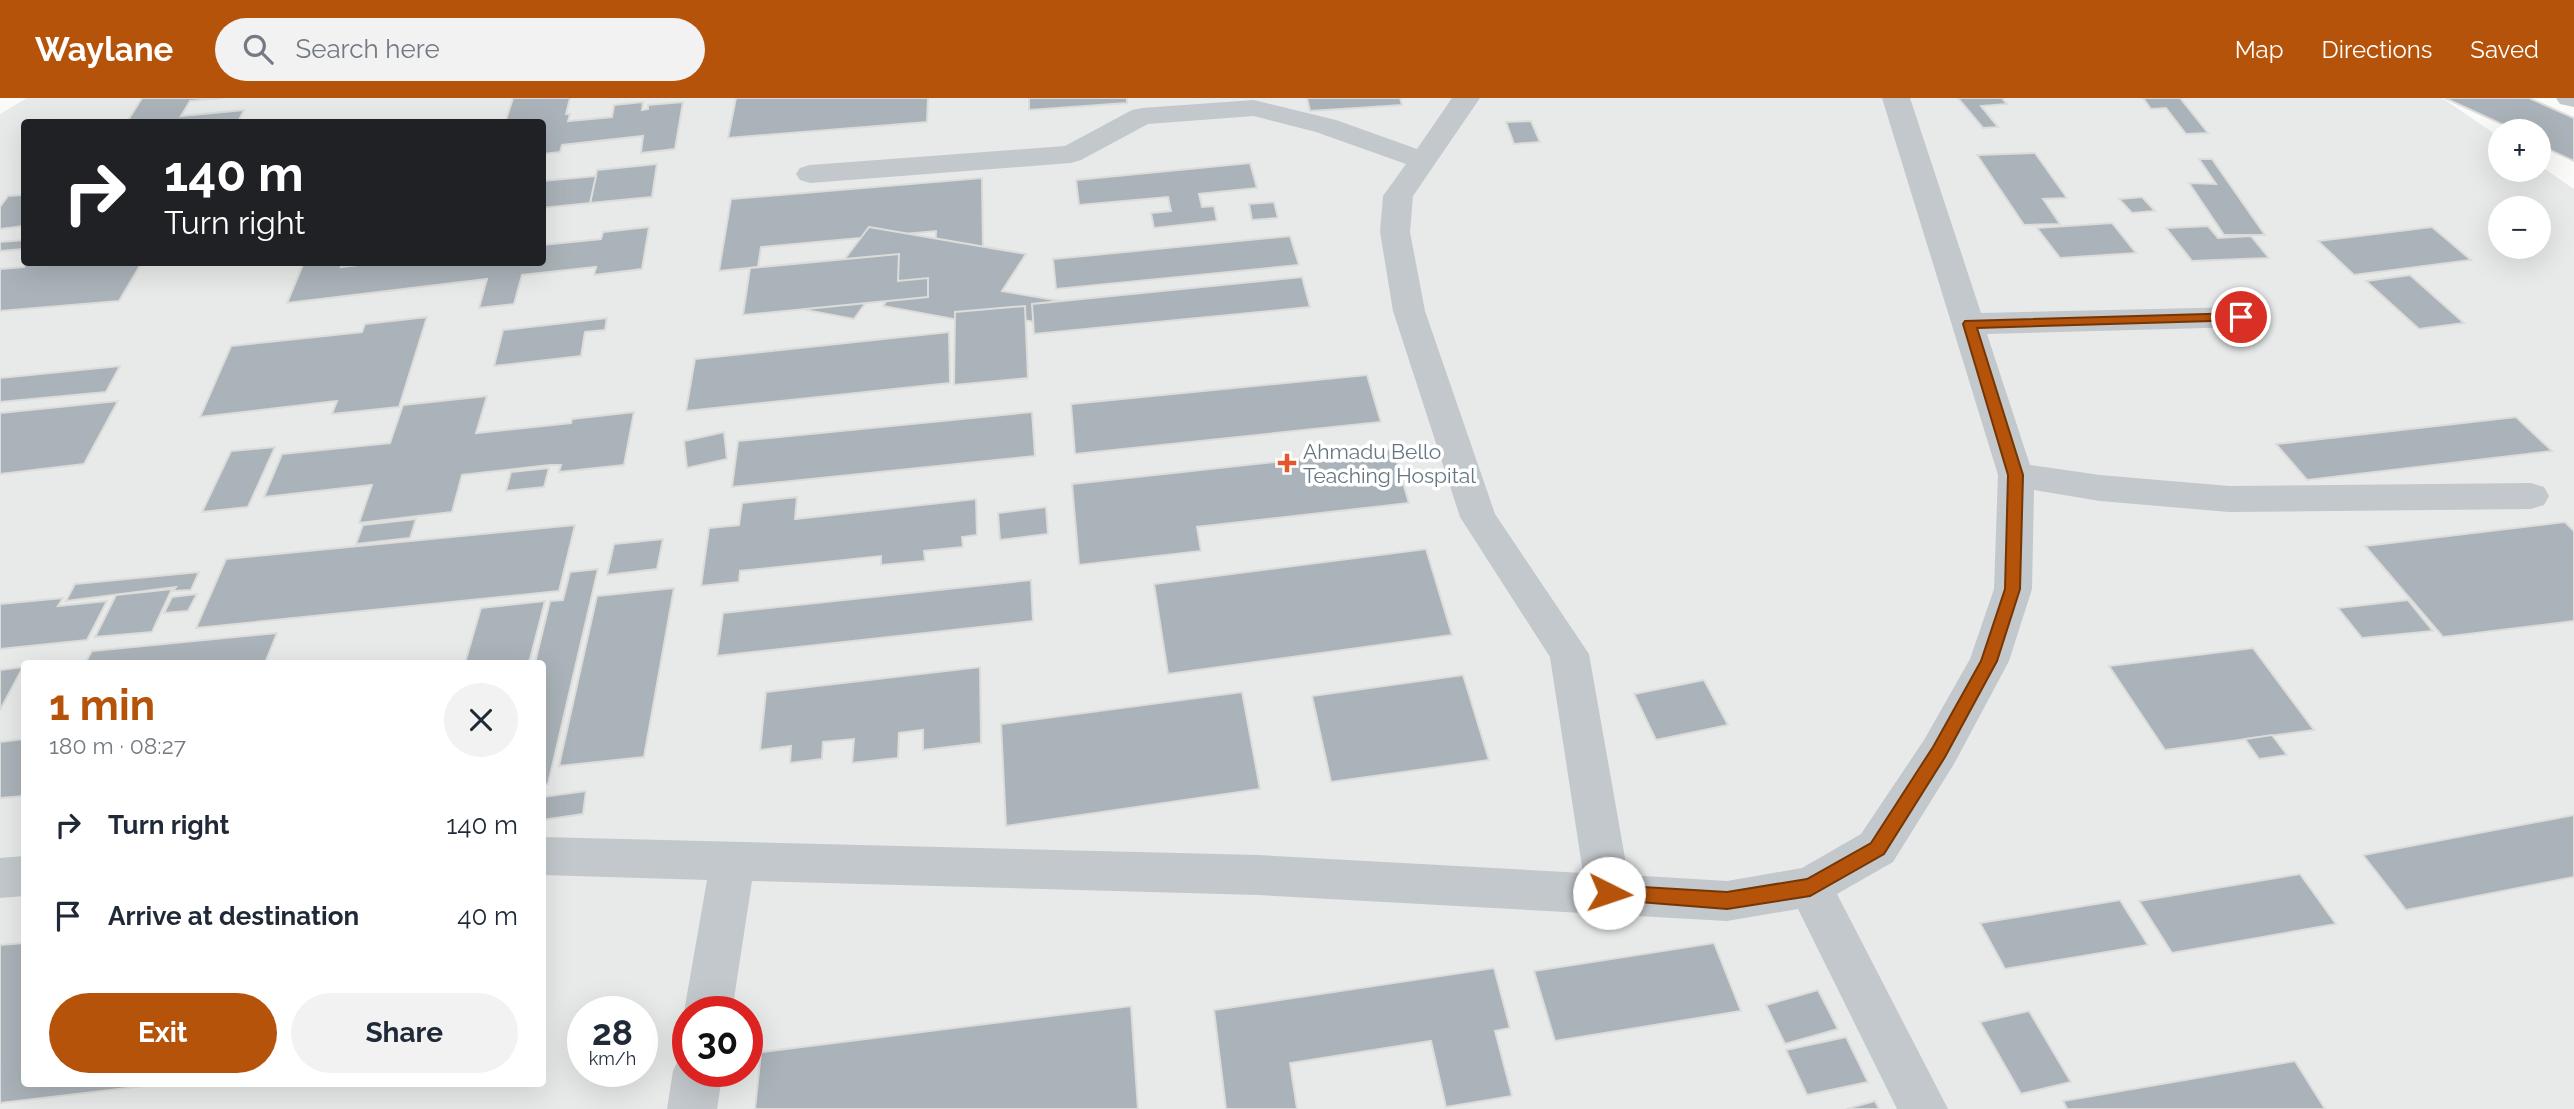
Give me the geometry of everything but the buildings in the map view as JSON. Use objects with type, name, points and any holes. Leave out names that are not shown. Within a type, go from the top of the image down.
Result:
[{"type":"street","points":[[1466,98],[1398,196],[1395,232],[1409,311],[1478,517],[1569,654],[1609,893]]},
{"type":"street","points":[[546,856],[1258,875],[1727,901],[1810,887],[1877,848],[1939,752],[1989,661],[2012,589],[2015,475],[1896,98]]},
{"type":"street","points":[[810,174],[1071,154],[1142,116],[1254,108],[1326,126],[1422,160]]},
{"type":"street","points":[[1969,324],[2241,317]]},
{"type":"street","points":[[2015,475],[2100,488],[2228,499],[2530,496]]},
{"type":"street","points":[[711,996],[733,860]]},
{"type":"street","points":[[0,877],[21,876]]},
{"type":"street","points":[[1810,887],[1923,1109]]},
{"type":"street","points":[[692,1109],[695,1087]]},
{"type":"shaded area","name":"Ahmadu Bello Teaching Hospital","points":[[27,98],[2442,98],[2488,129],[2488,182],[2551,182],[2551,173],[2574,189],[2574,1109],[0,1109],[0,114]]},
{"type":"place","name":"Ahmadu Bello Teaching Hospital","points":[[1287,463]]},
{"type":"route","points":[[1609,893],[1727,901],[1810,887],[1877,848],[1939,752],[1989,661],[2012,589],[2015,475],[1969,324],[2241,317]]}]
